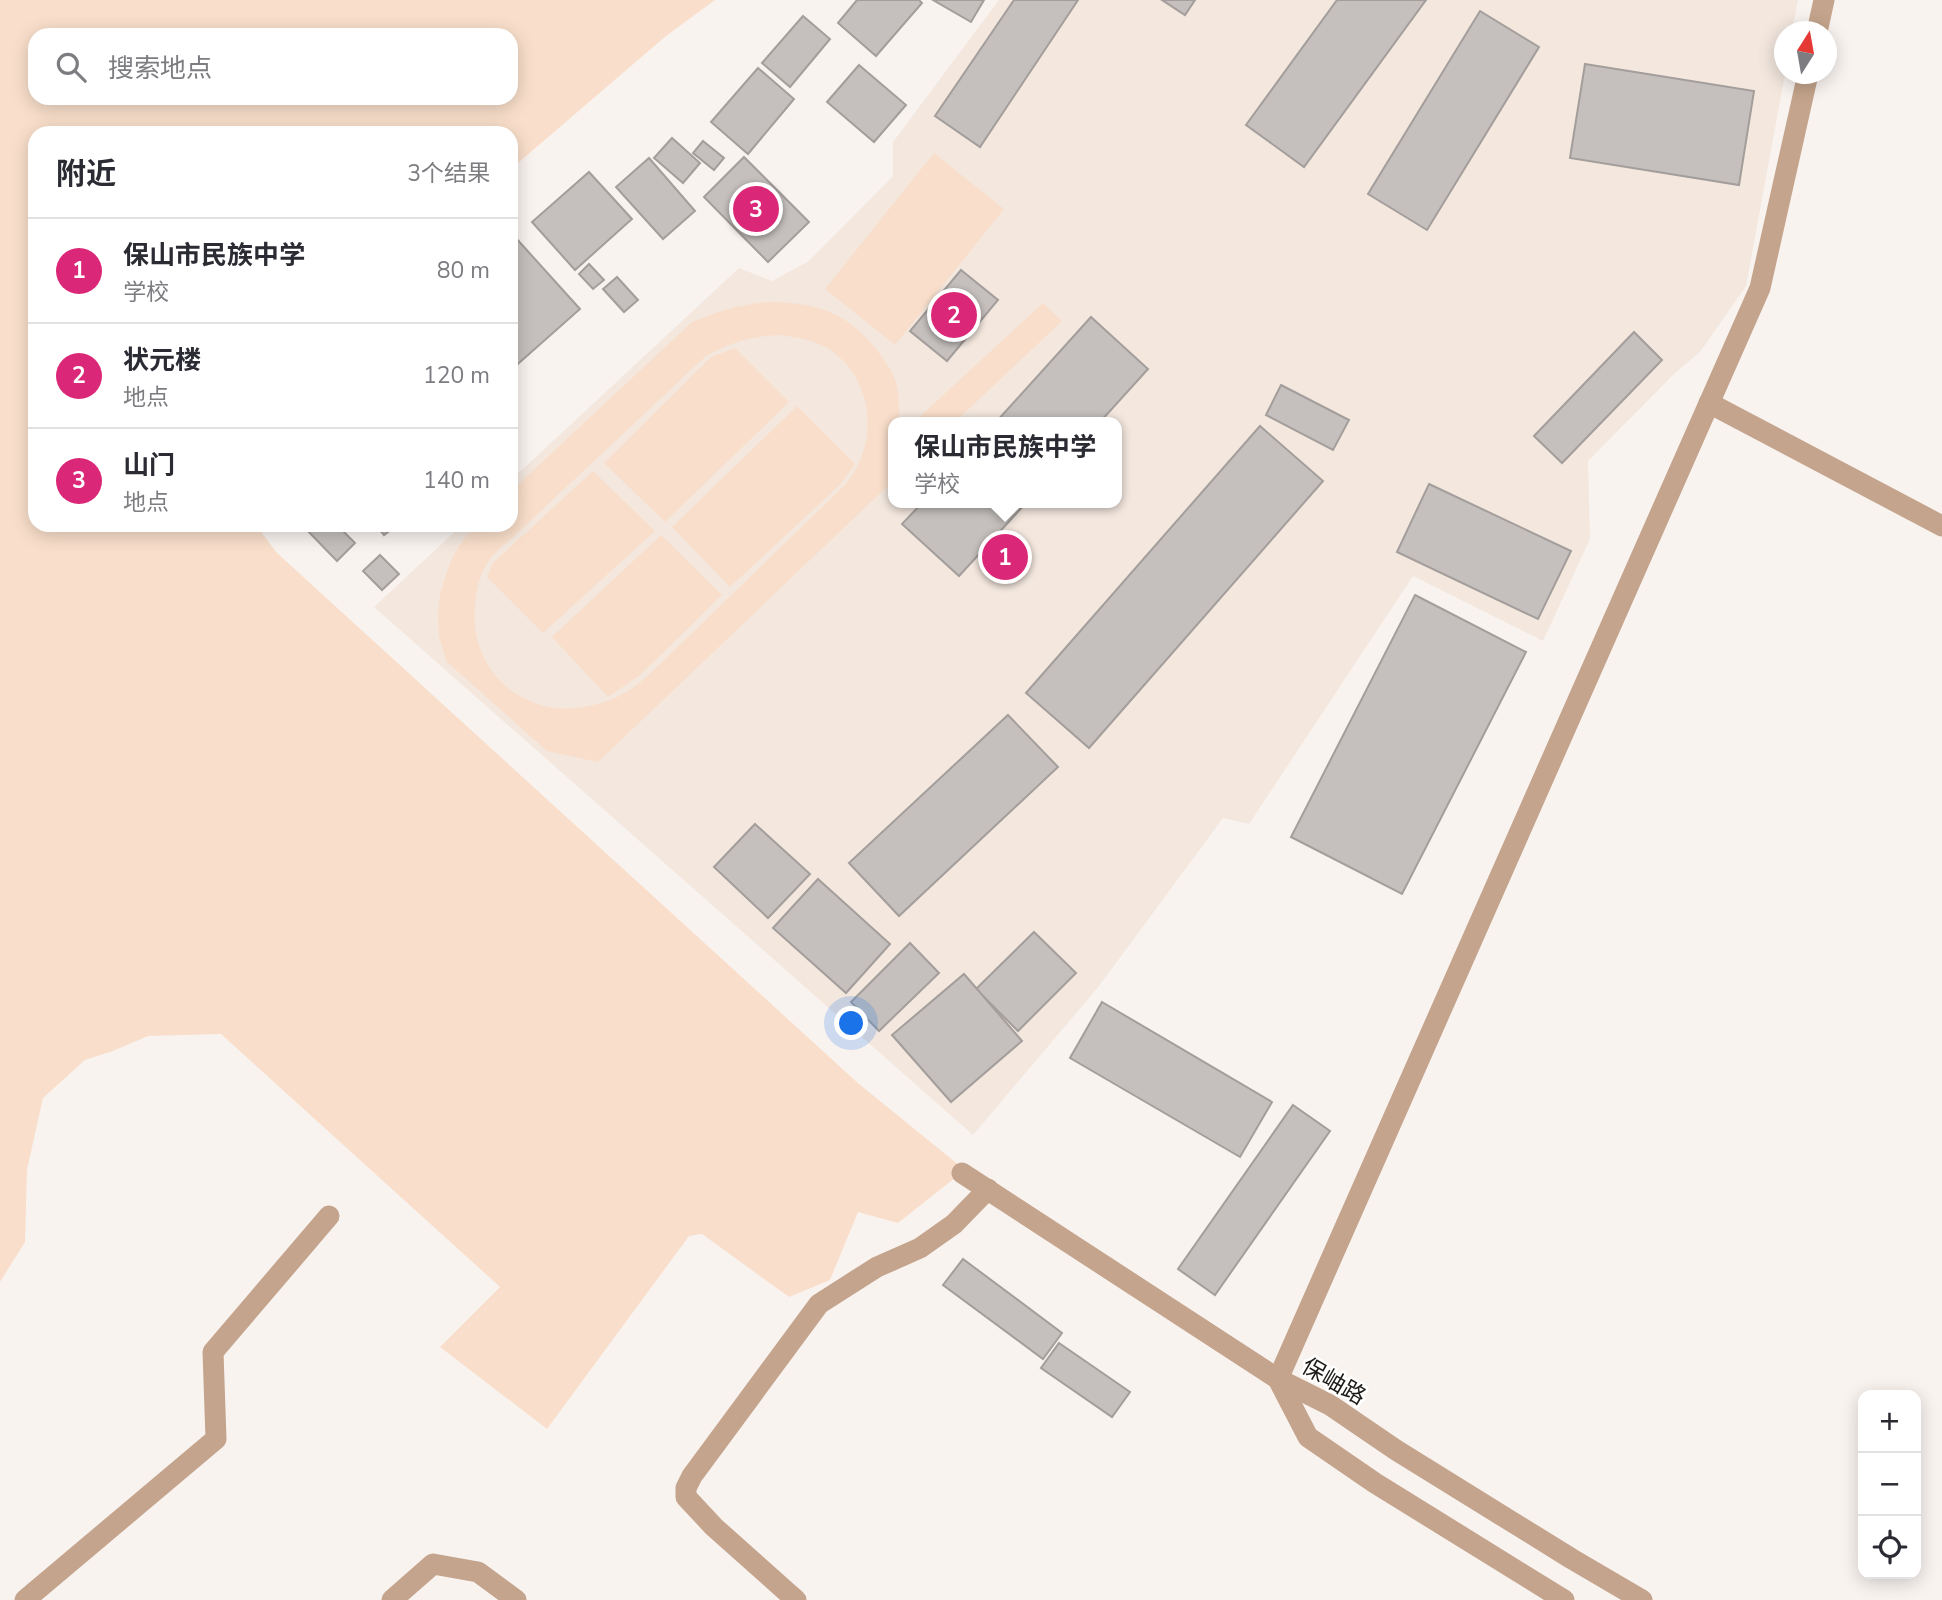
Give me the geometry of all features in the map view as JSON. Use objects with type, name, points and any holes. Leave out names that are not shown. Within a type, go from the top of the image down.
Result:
[{"type":"street","points":[[1819,21],[1824,0]]},
{"type":"street","points":[[962,1173],[1278,1379],[1760,288],[1806,84]]},
{"type":"street","points":[[1709,403],[1942,526]]},
{"type":"street","points":[[796,1600],[714,1527],[686,1497],[691,1476],[819,1304],[877,1267],[920,1248],[954,1224],[988,1189]]},
{"type":"street","points":[[25,1600],[216,1439],[213,1352],[330,1216]]},
{"type":"street","name":"保岫路","points":[[1278,1379],[1308,1437],[1375,1483],[1564,1600]]},
{"type":"street","name":"保岫路","points":[[1278,1379],[1330,1405],[1408,1458],[1642,1600]]},
{"type":"street","points":[[392,1600],[433,1564],[478,1572],[516,1600]]},
{"type":"shaded area","points":[[0,0],[715,0],[666,36],[518,163],[518,126],[28,126],[28,532],[261,532],[276,552],[859,1084],[965,1170],[898,1223],[858,1212],[830,1280],[789,1297],[702,1234],[689,1236],[547,1429],[440,1347],[500,1287],[221,1034],[148,1036],[85,1060],[43,1098],[27,1170],[25,1242],[0,1282]]},
{"type":"shaded area","points":[[999,0],[1798,0],[1794,21],[1774,21],[1774,84],[1783,84],[1746,286],[1700,352],[1675,373],[1588,461],[1590,539],[1543,641],[1413,576],[1249,824],[1223,818],[1099,986],[973,1135],[374,607],[454,532],[518,532],[518,473],[739,268],[772,281],[809,261],[893,176],[893,142]]},
{"type":"shaded area","points":[[934,153],[1004,209],[895,345],[825,289]]},
{"type":"shaded area","points":[[769,302],[801,304],[842,318],[866,337],[892,373],[898,391],[900,417],[888,417],[888,486],[598,762],[547,751],[446,661],[439,636],[438,616],[440,594],[451,560],[469,532],[518,532],[518,484],[692,322],[730,309]],"holes":[[[781,335],[810,341],[830,350],[843,360],[861,388],[866,404],[868,421],[862,455],[846,484],[658,666],[627,692],[594,705],[557,708],[522,697],[507,687],[485,660],[475,626],[478,585],[484,568],[495,553],[706,356],[724,347],[761,337]]]},
{"type":"shaded area","points":[[1043,303],[1062,321],[960,417],[919,417]]},
{"type":"shaded area","points":[[735,348],[789,402],[665,522],[604,463],[711,357]]},
{"type":"shaded area","points":[[797,406],[855,464],[841,484],[730,587],[672,527]]},
{"type":"shaded area","points":[[593,471],[655,531],[543,633],[487,577],[493,563]]},
{"type":"shaded area","points":[[661,535],[722,595],[640,675],[608,697],[552,637]]},
{"type":"building","points":[[857,0],[919,0],[922,3],[876,56],[838,23]]},
{"type":"building","points":[[933,0],[984,0],[971,22]]},
{"type":"building","points":[[1014,0],[1078,0],[980,147],[935,116]]},
{"type":"building","points":[[1162,0],[1195,0],[1185,15]]},
{"type":"building","points":[[1337,0],[1426,0],[1304,167],[1246,125]]},
{"type":"building","points":[[1480,11],[1539,47],[1427,230],[1368,194]]},
{"type":"building","points":[[803,16],[830,39],[790,87],[762,63]]},
{"type":"building","points":[[1585,64],[1754,91],[1739,185],[1570,158]]},
{"type":"building","points":[[859,65],[906,105],[874,142],[827,102]]},
{"type":"building","points":[[758,68],[794,99],[748,154],[711,122]]},
{"type":"building","points":[[672,138],[700,163],[683,183],[654,158]]},
{"type":"building","points":[[703,141],[724,158],[714,170],[693,153]]},
{"type":"building","points":[[744,157],[809,222],[768,262],[704,197]]},
{"type":"building","points":[[649,158],[695,211],[663,239],[616,187]]},
{"type":"building","points":[[589,172],[632,219],[575,270],[532,222]]},
{"type":"building","points":[[518,240],[580,309],[518,364]]},
{"type":"building","points":[[589,264],[604,280],[593,289],[579,274]]},
{"type":"building","points":[[961,270],[998,300],[947,361],[910,331]]},
{"type":"building","points":[[617,277],[638,300],[624,312],[603,289]]},
{"type":"building","points":[[1091,317],[1148,369],[1105,417],[1001,417]]},
{"type":"building","points":[[1634,332],[1662,360],[1562,463],[1534,436]]},
{"type":"building","points":[[1281,385],[1349,420],[1333,450],[1266,415]]},
{"type":"building","points":[[1260,426],[1323,481],[1089,748],[1026,693]]},
{"type":"building","points":[[1429,484],[1571,551],[1538,619],[1397,552]]},
{"type":"building","points":[[917,508],[1021,508],[959,576],[902,524]]},
{"type":"building","points":[[309,532],[344,532],[355,543],[337,561]]},
{"type":"building","points":[[380,555],[399,574],[382,590],[363,571]]},
{"type":"building","points":[[1415,595],[1526,652],[1402,894],[1291,837]]},
{"type":"building","points":[[1008,715],[1058,767],[899,916],[849,863]]},
{"type":"building","points":[[755,824],[810,874],[768,918],[714,867]]},
{"type":"building","points":[[818,879],[890,944],[846,993],[773,928]]},
{"type":"building","points":[[1034,932],[1076,973],[1018,1031],[976,989]]},
{"type":"building","points":[[910,943],[939,973],[879,1031],[851,1002]]},
{"type":"building","points":[[964,974],[1022,1041],[951,1102],[892,1035]]},
{"type":"building","points":[[1102,1002],[1272,1102],[1240,1157],[1070,1058]]},
{"type":"building","points":[[1293,1105],[1330,1131],[1215,1295],[1178,1269]]},
{"type":"building","points":[[963,1259],[1062,1333],[1043,1359],[943,1285]]},
{"type":"building","points":[[1059,1343],[1130,1392],[1112,1417],[1041,1368]]},
{"type":"place","name":"山门","points":[[756,209]]},
{"type":"place","name":"状元楼","points":[[954,315]]},
{"type":"place","name":"保山市民族中学","points":[[1005,557]]}]
